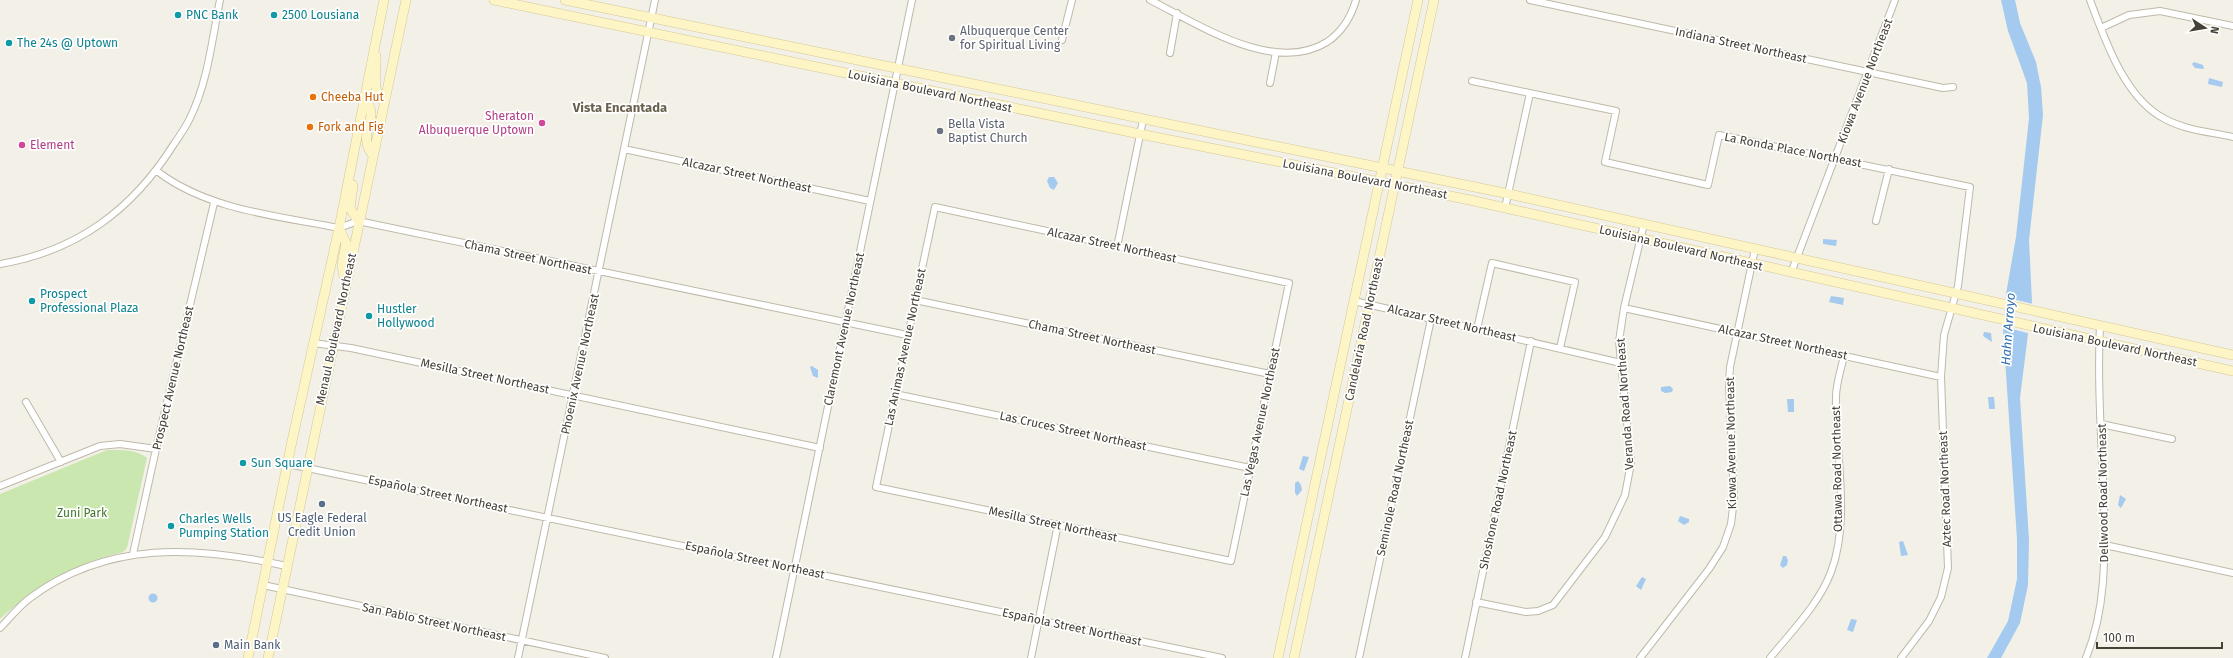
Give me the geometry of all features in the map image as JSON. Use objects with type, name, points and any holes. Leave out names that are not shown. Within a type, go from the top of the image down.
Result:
[{"type":"main road","name":"Menaul Boulevard Northeast","points":[[248,658],[313,343],[339,228],[384,0]]},
{"type":"main road","name":"Menaul Boulevard Northeast","points":[[268,658],[383,101],[406,0]]},
{"type":"main road","name":"Louisiana Boulevard Northeast","points":[[494,0],[1140,134],[1394,184],[2228,370]]},
{"type":"main road","name":"Louisiana Boulevard Northeast","points":[[565,0],[1509,194],[2230,354]]},
{"type":"main road","name":"Candelaria Road Northeast","points":[[1278,658],[1418,0]]},
{"type":"main road","name":"Candelaria Road Northeast","points":[[1294,658],[1434,0]]},
{"type":"main road","points":[[375,44],[377,72],[375,87],[379,98],[383,101]]},
{"type":"main road","points":[[364,98],[371,106],[372,113],[366,140],[372,154]]},
{"type":"main road","points":[[352,161],[354,183],[350,208],[358,221]]},
{"type":"main road","points":[[339,228],[346,243],[342,265],[346,282]]},
{"type":"main road","points":[[2228,370],[2230,354]]},
{"type":"street","points":[[0,264],[47,252],[87,233],[122,208],[157,171],[190,118],[204,78],[220,0]]},
{"type":"street","name":"Phoenix Avenue Northeast","points":[[518,658],[574,395],[655,0]]},
{"type":"street","name":"Claremont Avenue Northeast","points":[[776,658],[912,0]]},
{"type":"street","points":[[1062,40],[1072,0]]},
{"type":"street","points":[[1150,0],[1228,39],[1276,52],[1290,54],[1305,52],[1330,40],[1346,23],[1356,0]]},
{"type":"street","name":"Indiana Street Northeast","points":[[1530,0],[1943,88],[1952,86]]},
{"type":"street","name":"Kiowa Avenue Northeast","points":[[1791,273],[1895,0]]},
{"type":"street","points":[[2090,0],[2101,28],[2129,86],[2149,110],[2166,120],[2186,127],[2233,137]]},
{"type":"street","points":[[2101,28],[2129,15],[2160,11],[2233,26]]},
{"type":"street","points":[[1170,53],[1177,13]]},
{"type":"street","points":[[1270,83],[1276,52]]},
{"type":"street","name":"La Ronda Place Northeast","points":[[1472,81],[1616,110],[1605,162],[1708,185],[1719,135],[1888,168],[1970,187],[1958,286],[1955,293]]},
{"type":"street","points":[[1505,208],[1530,93]]},
{"type":"street","points":[[1117,247],[1143,120]]},
{"type":"street","name":"Alcazar Street Northeast","points":[[624,149],[870,201]]},
{"type":"street","points":[[1876,222],[1888,168]]},
{"type":"street","points":[[157,171],[169,180],[214,203],[339,228],[358,221]]},
{"type":"street","name":"Prospect Avenue Northeast","points":[[133,554],[214,203]]},
{"type":"street","name":"Alcazar Street Northeast","points":[[935,208],[1289,283]]},
{"type":"street","name":"Las Animas Avenue Northeast","points":[[876,486],[935,208]]},
{"type":"street","name":"Chama Street Northeast","points":[[358,221],[907,335]]},
{"type":"street","name":"Veranda Road Northeast","points":[[1476,602],[1526,612],[1538,611],[1553,605],[1605,537],[1625,495],[1631,463],[1619,341],[1624,308],[1644,224]]},
{"type":"street","name":"Kiowa Avenue Northeast","points":[[1640,658],[1710,569],[1724,547],[1731,524],[1734,499],[1729,383],[1737,332],[1755,249]]},
{"type":"street","points":[[1478,329],[1492,263],[1575,282],[1560,348]]},
{"type":"street","name":"Las Vegas Avenue Northeast","points":[[1231,561],[1289,283]]},
{"type":"street","name":"Aztec Road Northeast","points":[[1901,658],[1929,621],[1941,597],[1948,568],[1941,377],[1944,335],[1955,293]]},
{"type":"street","name":"Chama Street Northeast","points":[[915,300],[1270,374]]},
{"type":"street","name":"Alcazar Street Northeast","points":[[1354,301],[1621,363]]},
{"type":"street","name":"Alcazar Street Northeast","points":[[1624,308],[1941,377]]},
{"type":"street","name":"Seminole Road Northeast","points":[[1359,658],[1431,319]]},
{"type":"street","name":"Dellwood Road Northeast","points":[[2086,658],[2094,637],[2102,602],[2105,545],[2099,342],[2100,326]]},
{"type":"street","name":"Shoshone Road Northeast","points":[[1464,658],[1531,341]]},
{"type":"street","name":"Mesilla Street Northeast","points":[[313,343],[332,345],[574,395],[820,448]]},
{"type":"street","name":"Ottawa Road Northeast","points":[[1770,658],[1820,595],[1831,573],[1838,550],[1840,519],[1836,396],[1844,356]]},
{"type":"street","name":"Las Cruces Street Northeast","points":[[895,394],[1250,468]]},
{"type":"street","points":[[26,402],[61,462]]},
{"type":"street","points":[[2102,424],[2172,439]]},
{"type":"street","points":[[0,486],[100,446],[115,444],[156,449]]},
{"type":"street","name":"Española Street Northeast","points":[[288,464],[795,568],[1222,658]]},
{"type":"street","name":"Mesilla Street Northeast","points":[[876,486],[1231,561]]},
{"type":"street","points":[[1031,658],[1058,524]]},
{"type":"street","points":[[2105,545],[2233,573]]},
{"type":"street","points":[[0,628],[30,599],[59,580],[94,565],[133,554],[183,551],[226,553],[286,566]]},
{"type":"street","name":"San Pablo Street Northeast","points":[[263,585],[605,658]]},
{"type":"green space","name":"Zuni Park","points":[[107,450],[123,450],[138,453],[147,458],[127,548],[123,552],[89,563],[57,578],[13,607],[0,619],[0,494]]},
{"type":"water","name":"Hahn Arroyo","points":[[2001,0],[2015,0],[2020,23],[2036,62],[2041,87],[2043,115],[2029,240],[2032,302],[2020,398],[2029,540],[2028,585],[2020,623],[2001,658],[1987,658],[2008,621],[2017,579],[2017,539],[2003,328],[2006,294],[2016,237],[2029,118],[2027,83],[2008,31]]},
{"type":"water","points":[[2194,62],[2203,65],[2204,69],[2195,68],[2192,64]]},
{"type":"water","points":[[2209,78],[2223,82],[2222,87],[2208,84]]},
{"type":"water","points":[[1049,177],[1054,177],[1058,183],[1054,190],[1050,188],[1047,181]]},
{"type":"water","points":[[1823,239],[1837,240],[1836,246],[1823,244]]},
{"type":"water","points":[[1831,296],[1844,298],[1843,305],[1829,302]]},
{"type":"water","points":[[1984,332],[1991,333],[1992,342],[1983,336]]},
{"type":"water","points":[[812,366],[818,370],[818,378],[813,376],[810,367]]},
{"type":"water","points":[[1670,386],[1673,389],[1672,392],[1665,393],[1661,391],[1661,387]]},
{"type":"water","points":[[1988,397],[1994,397],[1995,409],[1989,409]]},
{"type":"water","points":[[1787,399],[1794,399],[1794,412],[1788,412]]},
{"type":"water","points":[[1303,456],[1309,457],[1304,471],[1299,469]]},
{"type":"water","points":[[1298,481],[1302,490],[1297,496],[1295,493],[1295,483]]},
{"type":"water","points":[[2120,495],[2126,499],[2121,508],[2118,505]]},
{"type":"water","points":[[1680,516],[1689,519],[1689,522],[1684,525],[1678,521]]},
{"type":"water","points":[[1903,541],[1908,555],[1901,556],[1899,542]]},
{"type":"water","points":[[1783,556],[1786,556],[1788,560],[1787,565],[1783,568],[1780,565]]},
{"type":"water","points":[[1642,577],[1646,579],[1641,590],[1636,586]]},
{"type":"water","points":[[153,593],[158,598],[153,603],[148,598]]},
{"type":"water","points":[[1851,619],[1857,620],[1853,632],[1847,630]]},
{"type":"pier","points":[[2004,297],[2033,304],[2031,334],[2001,326]]},
{"type":"place","name":"PNC Bank","points":[[178,15]]},
{"type":"place","name":"2500 Lousiana","points":[[274,15]]},
{"type":"place","name":"Albuquerque Center for Spiritual Living","points":[[952,38]]},
{"type":"place","name":"The 24s @ Uptown","points":[[9,43]]},
{"type":"place","name":"Cheeba Hut","points":[[313,97]]},
{"type":"place","name":"Sheraton Albuquerque Uptown","points":[[542,123]]},
{"type":"place","name":"Fork and Fig","points":[[310,127]]},
{"type":"place","name":"Bella Vista Baptist Church","points":[[940,131]]},
{"type":"place","name":"Element","points":[[22,145]]},
{"type":"place","name":"Prospect Professional Plaza","points":[[32,301]]},
{"type":"place","name":"Hustler Hollywood","points":[[369,316]]},
{"type":"place","name":"Sun Square","points":[[243,463]]},
{"type":"place","name":"US Eagle Federal Credit Union","points":[[322,504]]},
{"type":"place","name":"Charles Wells Pumping Station","points":[[171,526]]},
{"type":"place","name":"Main Bank","points":[[216,645]]},
{"type":"district","name":"Vista Encantada","points":[[620,107]]}]
